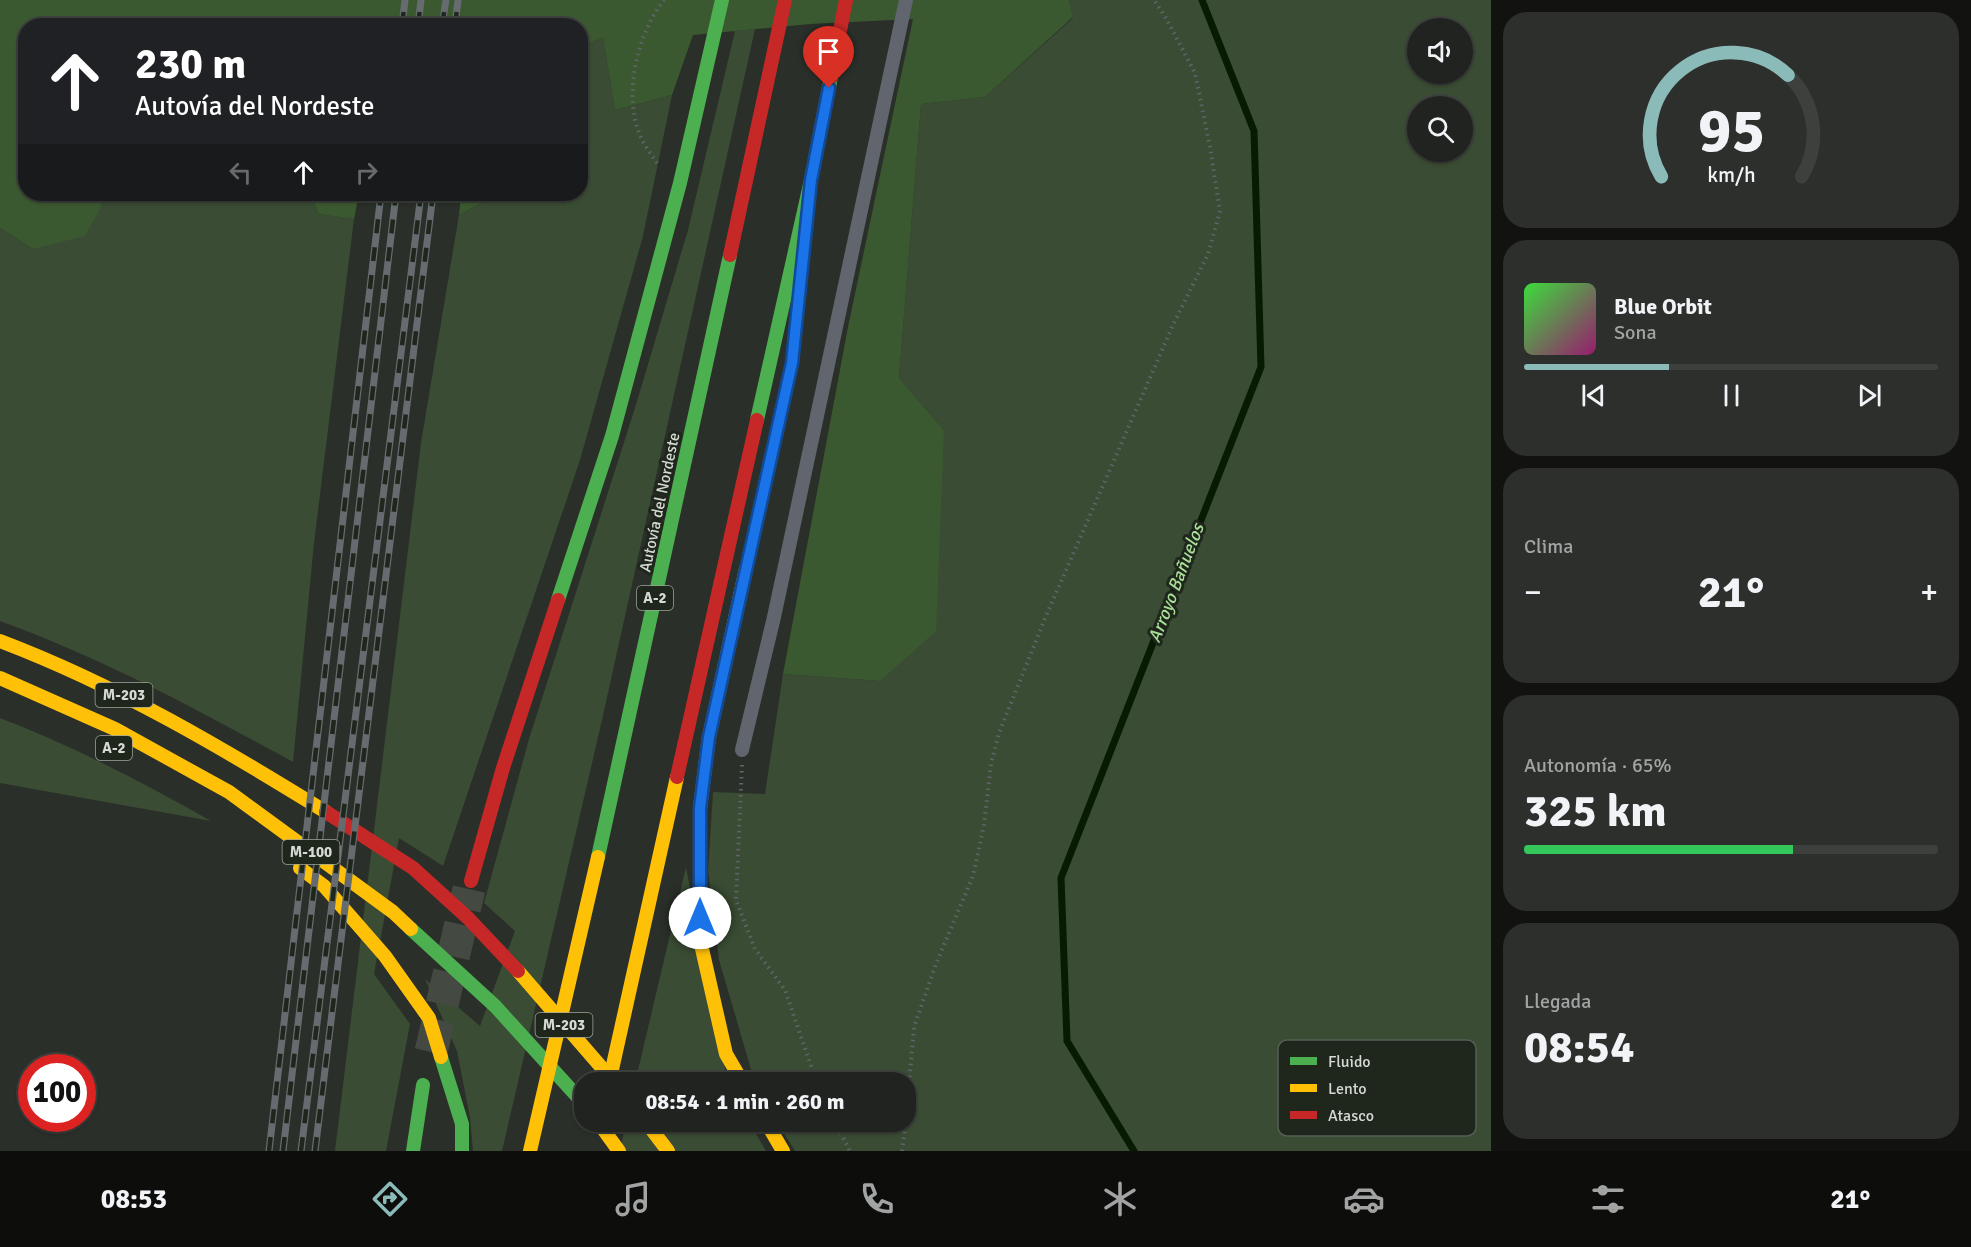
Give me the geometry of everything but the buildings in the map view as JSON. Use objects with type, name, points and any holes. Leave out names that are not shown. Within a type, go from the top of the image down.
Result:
[{"type":"main road","points":[[471,881],[503,768],[612,436],[680,183],[722,0]]},
{"type":"main road","name":"Autovía del Nordeste","points":[[530,1151],[613,790],[785,0]]},
{"type":"main road","points":[[611,1072],[811,180],[846,0]]},
{"type":"main road","points":[[799,294],[811,180]]},
{"type":"main road","points":[[737,1072],[726,1054],[699,940],[700,808],[709,737],[750,550]]},
{"type":"main road","name":"M-203","points":[[0,641],[134,699],[243,760],[412,867],[514,966],[606,1072]]},
{"type":"main road","name":"M-203","points":[[0,678],[115,729],[229,792]]},
{"type":"main road","name":"M-100","points":[[229,792],[393,912],[495,1006],[574,1093]]},
{"type":"main road","points":[[288,858],[324,886],[386,956],[429,1018],[462,1124],[462,1151]]},
{"type":"main road","points":[[413,1151],[423,1085]]},
{"type":"main road","points":[[596,1141],[597,1132]]},
{"type":"main road","points":[[606,1132],[619,1151]]},
{"type":"main road","points":[[654,1132],[668,1151]]},
{"type":"main road","points":[[772,1132],[783,1151]]},
{"type":"lane","points":[[742,750],[774,617],[906,0]]},
{"type":"path","points":[[664,0],[653,13],[638,47],[633,100],[640,135],[659,167],[680,183]]},
{"type":"path","points":[[910,1072],[914,1027],[936,964],[972,876],[984,825],[991,764],[999,733],[1046,616],[1173,325],[1209,254],[1220,211],[1210,147],[1194,73],[1154,0]]},
{"type":"path","points":[[742,750],[736,900],[755,949],[784,990],[813,1072]]},
{"type":"path","points":[[840,1132],[850,1151]]},
{"type":"path","points":[[902,1151],[905,1132]]},
{"type":"green space","points":[[0,0],[1069,0],[1073,17],[985,97],[921,104],[899,378],[944,430],[936,631],[880,681],[783,674],[848,327],[913,19],[810,24],[693,35],[672,95],[615,110],[603,38],[588,43],[588,18],[18,18],[18,201],[103,201],[85,236],[33,249],[0,228]]},
{"type":"green space","points":[[1069,0],[1491,0],[1491,1151],[795,1151],[783,1132],[916,1132],[916,1072],[752,1072],[719,960],[708,871],[713,792],[765,794],[783,674],[880,681],[944,430],[899,378],[921,104],[985,97],[1073,18]]},
{"type":"green space","points":[[755,29],[602,720],[502,1151],[473,1151],[470,1118],[457,1051],[425,979],[480,1026],[515,931],[484,903],[529,739],[635,408],[688,230],[735,31]]},
{"type":"green space","points":[[603,38],[615,110],[672,95],[643,236],[580,460],[443,866],[399,838],[374,974],[410,1024],[386,1151],[335,1151],[421,443],[459,215],[486,201],[588,201],[588,43]]},
{"type":"green space","points":[[103,201],[313,201],[318,214],[354,219],[314,543],[293,762],[112,668],[0,621],[0,228],[33,249],[101,207]]},
{"type":"green space","points":[[313,201],[358,201],[354,219],[318,214]]},
{"type":"green space","points":[[460,201],[486,201],[459,215]]},
{"type":"green space","points":[[0,718],[107,765],[211,821],[0,783]]},
{"type":"green space","points":[[686,867],[726,1072],[638,1072]]},
{"type":"green space","points":[[624,1132],[755,1132],[766,1151],[620,1151]]},
{"type":"waterway","name":"Arroyo Bañuelos","points":[[1134,1151],[1067,1041],[1061,878],[1261,367],[1254,131],[1202,0]]},
{"type":"tunnel","points":[[431,1052],[469,889]]},
{"type":"railway","points":[[403,18],[405,0]]},
{"type":"railway","points":[[419,18],[421,0]]},
{"type":"railway","points":[[443,18],[446,0]]},
{"type":"railway","points":[[456,18],[458,0]]},
{"type":"railway","points":[[269,1151],[380,201]]},
{"type":"railway","points":[[283,1151],[395,201]]},
{"type":"railway","points":[[301,1151],[420,201]]},
{"type":"railway","points":[[315,1151],[432,201]]},
{"type":"traffic: fast","points":[[558,600],[612,436],[680,183],[722,0]]},
{"type":"traffic: fast","points":[[757,420],[811,180],[831,77]]},
{"type":"traffic: fast","points":[[598,857],[730,255]]},
{"type":"traffic: fast","points":[[411,929],[495,1006],[574,1093]]},
{"type":"traffic: fast","points":[[441,1057],[462,1124],[462,1151]]},
{"type":"traffic: fast","points":[[413,1151],[423,1085]]},
{"type":"traffic: slow","points":[[737,1072],[726,1054],[700,940],[700,808],[709,737],[746,569]]},
{"type":"traffic: slow","points":[[0,641],[43,658],[126,697],[247,764],[326,812]]},
{"type":"traffic: slow","points":[[0,678],[115,729],[229,792],[393,912],[411,929]]},
{"type":"traffic: slow","points":[[611,1072],[677,777]]},
{"type":"traffic: slow","points":[[530,1151],[598,857]]},
{"type":"traffic: slow","points":[[300,868],[324,886],[385,956],[429,1018],[441,1057]]},
{"type":"traffic: slow","points":[[518,971],[605,1072]]},
{"type":"traffic: slow","points":[[605,1132],[619,1151]]},
{"type":"traffic: slow","points":[[654,1132],[668,1151]]},
{"type":"traffic: slow","points":[[772,1132],[783,1151]]},
{"type":"traffic: jam","points":[[730,255],[785,0]]},
{"type":"traffic: jam","points":[[831,77],[846,0]]},
{"type":"traffic: jam","points":[[677,777],[757,420]]},
{"type":"traffic: jam","points":[[471,881],[503,768],[558,600]]},
{"type":"traffic: jam","points":[[326,812],[413,868],[468,918],[518,971]]},
{"type":"route","points":[[700,918],[700,808],[709,737],[792,363],[811,180],[829,88]]}]
